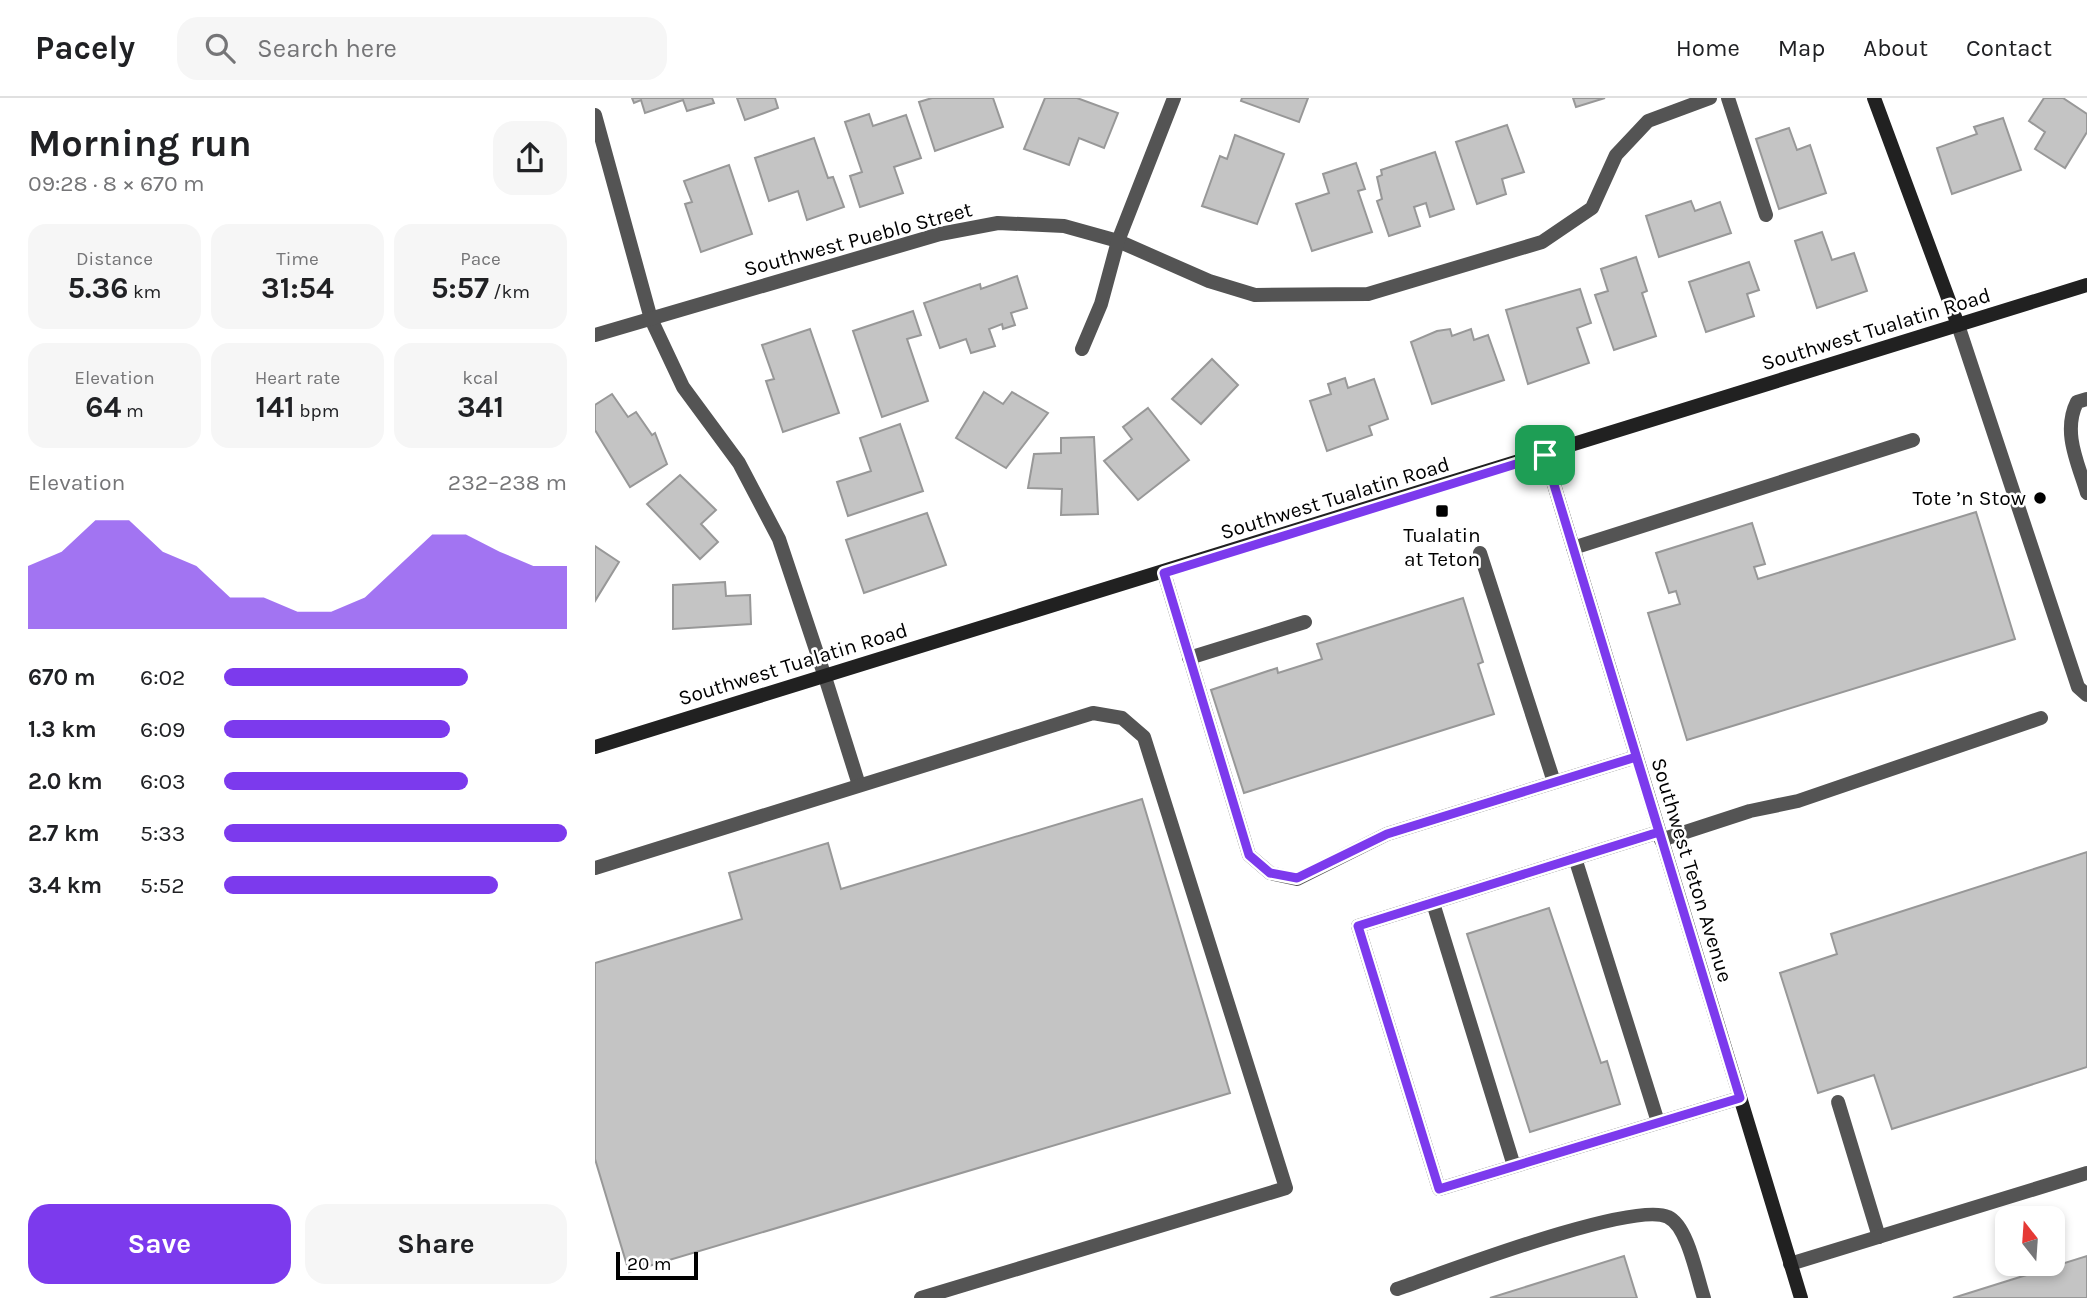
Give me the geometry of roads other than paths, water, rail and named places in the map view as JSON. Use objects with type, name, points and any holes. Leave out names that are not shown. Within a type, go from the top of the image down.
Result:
[{"type":"main road","points":[[1874,98],[1958,325]]},
{"type":"main road","name":"Southwest Tualatin Road","points":[[595,747],[2087,285]]},
{"type":"main road","name":"Southwest Teton Avenue","points":[[1545,455],[1801,1298]]},
{"type":"street","points":[[1082,349],[1101,304],[1118,241],[1174,98]]},
{"type":"street","name":"Southwest Pueblo Street","points":[[595,335],[940,234],[998,223],[1064,226],[1118,241],[1209,281],[1255,295],[1368,294],[1542,242],[1592,208],[1616,155],[1648,121],[1710,98]]},
{"type":"street","points":[[1728,98],[1766,215]]},
{"type":"street","points":[[595,115],[652,319],[683,387],[739,463],[779,540],[859,785]]},
{"type":"street","points":[[1958,325],[2078,687],[2087,695]]},
{"type":"street","points":[[2087,398],[2077,402],[2070,417],[2071,439],[2087,493]]},
{"type":"street","points":[[1573,548],[1913,440]]},
{"type":"street","points":[[1481,553],[1554,782]]},
{"type":"street","points":[[1164,573],[1249,855],[1270,873],[1297,878],[1387,834],[1636,757]]},
{"type":"street","points":[[1189,658],[1305,622]]},
{"type":"street","points":[[595,868],[1093,713],[1122,718],[1144,737],[1286,1188],[921,1298]]},
{"type":"street","points":[[1740,1098],[1439,1189],[1358,926],[1575,858],[1750,811],[1798,801],[2041,718]]},
{"type":"street","points":[[1575,858],[1658,1122]]},
{"type":"street","points":[[1433,903],[1514,1166]]},
{"type":"street","points":[[1838,1102],[1879,1237]]},
{"type":"street","points":[[1790,1264],[2087,1173]]},
{"type":"street","points":[[1397,1289],[1563,1231],[1650,1212],[1669,1217],[1685,1237],[1704,1298]]},
{"type":"place","name":"Tote ’n Stow","points":[[2040,498]]},
{"type":"place","name":"Tualatin at Teton","points":[[1442,511]]}]
